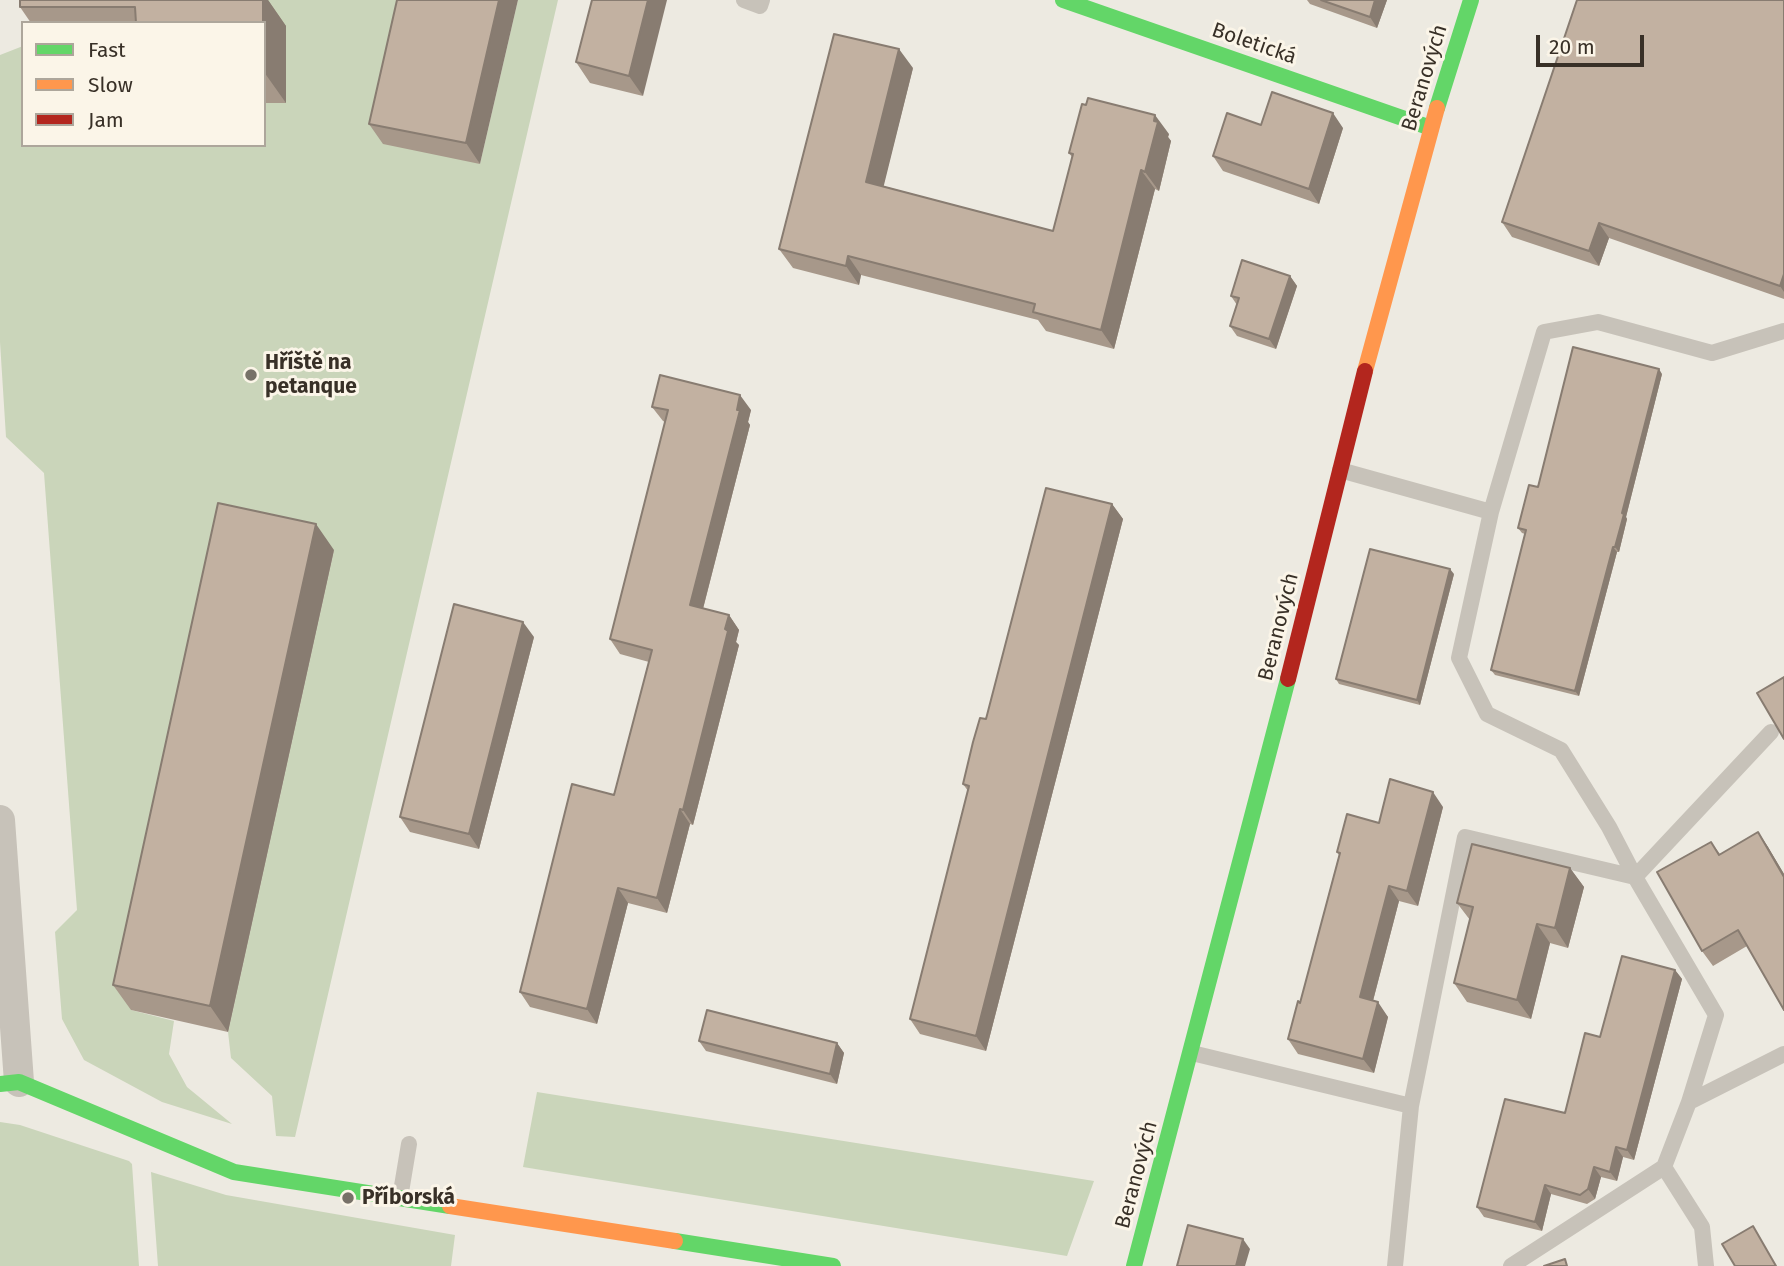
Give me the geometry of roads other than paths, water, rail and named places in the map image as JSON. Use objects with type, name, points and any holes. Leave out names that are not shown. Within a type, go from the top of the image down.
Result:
[{"type":"street","name":"Boletická","points":[[1063,0],[1432,128]]},
{"type":"street","name":"Beranových","points":[[1134,1266],[1192,1053],[1340,470],[1452,55],[1471,0]]},
{"type":"street","points":[[0,820],[9,1083],[234,1172],[833,1266]]},
{"type":"lane","points":[[744,0],[760,6],[762,0]]},
{"type":"lane","points":[[1511,1266],[1664,1167],[1689,1102],[1716,1015],[1635,877],[1609,827],[1561,750],[1487,715],[1459,659],[1490,512],[1544,332],[1598,322],[1712,353],[1784,331]]},
{"type":"lane","points":[[1340,470],[1490,512]]},
{"type":"lane","points":[[1635,877],[1770,732]]},
{"type":"lane","points":[[1395,1266],[1412,1106],[1465,837],[1635,877]]},
{"type":"lane","points":[[1192,1053],[1412,1106]]},
{"type":"lane","points":[[1689,1102],[1784,1054]]},
{"type":"lane","points":[[400,1198],[409,1144]]},
{"type":"lane","points":[[1664,1167],[1702,1227],[1706,1266]]},
{"type":"place","name":"Hříště na petanque","points":[[251,375]]},
{"type":"place","name":"Příborská","points":[[348,1198]]}]
